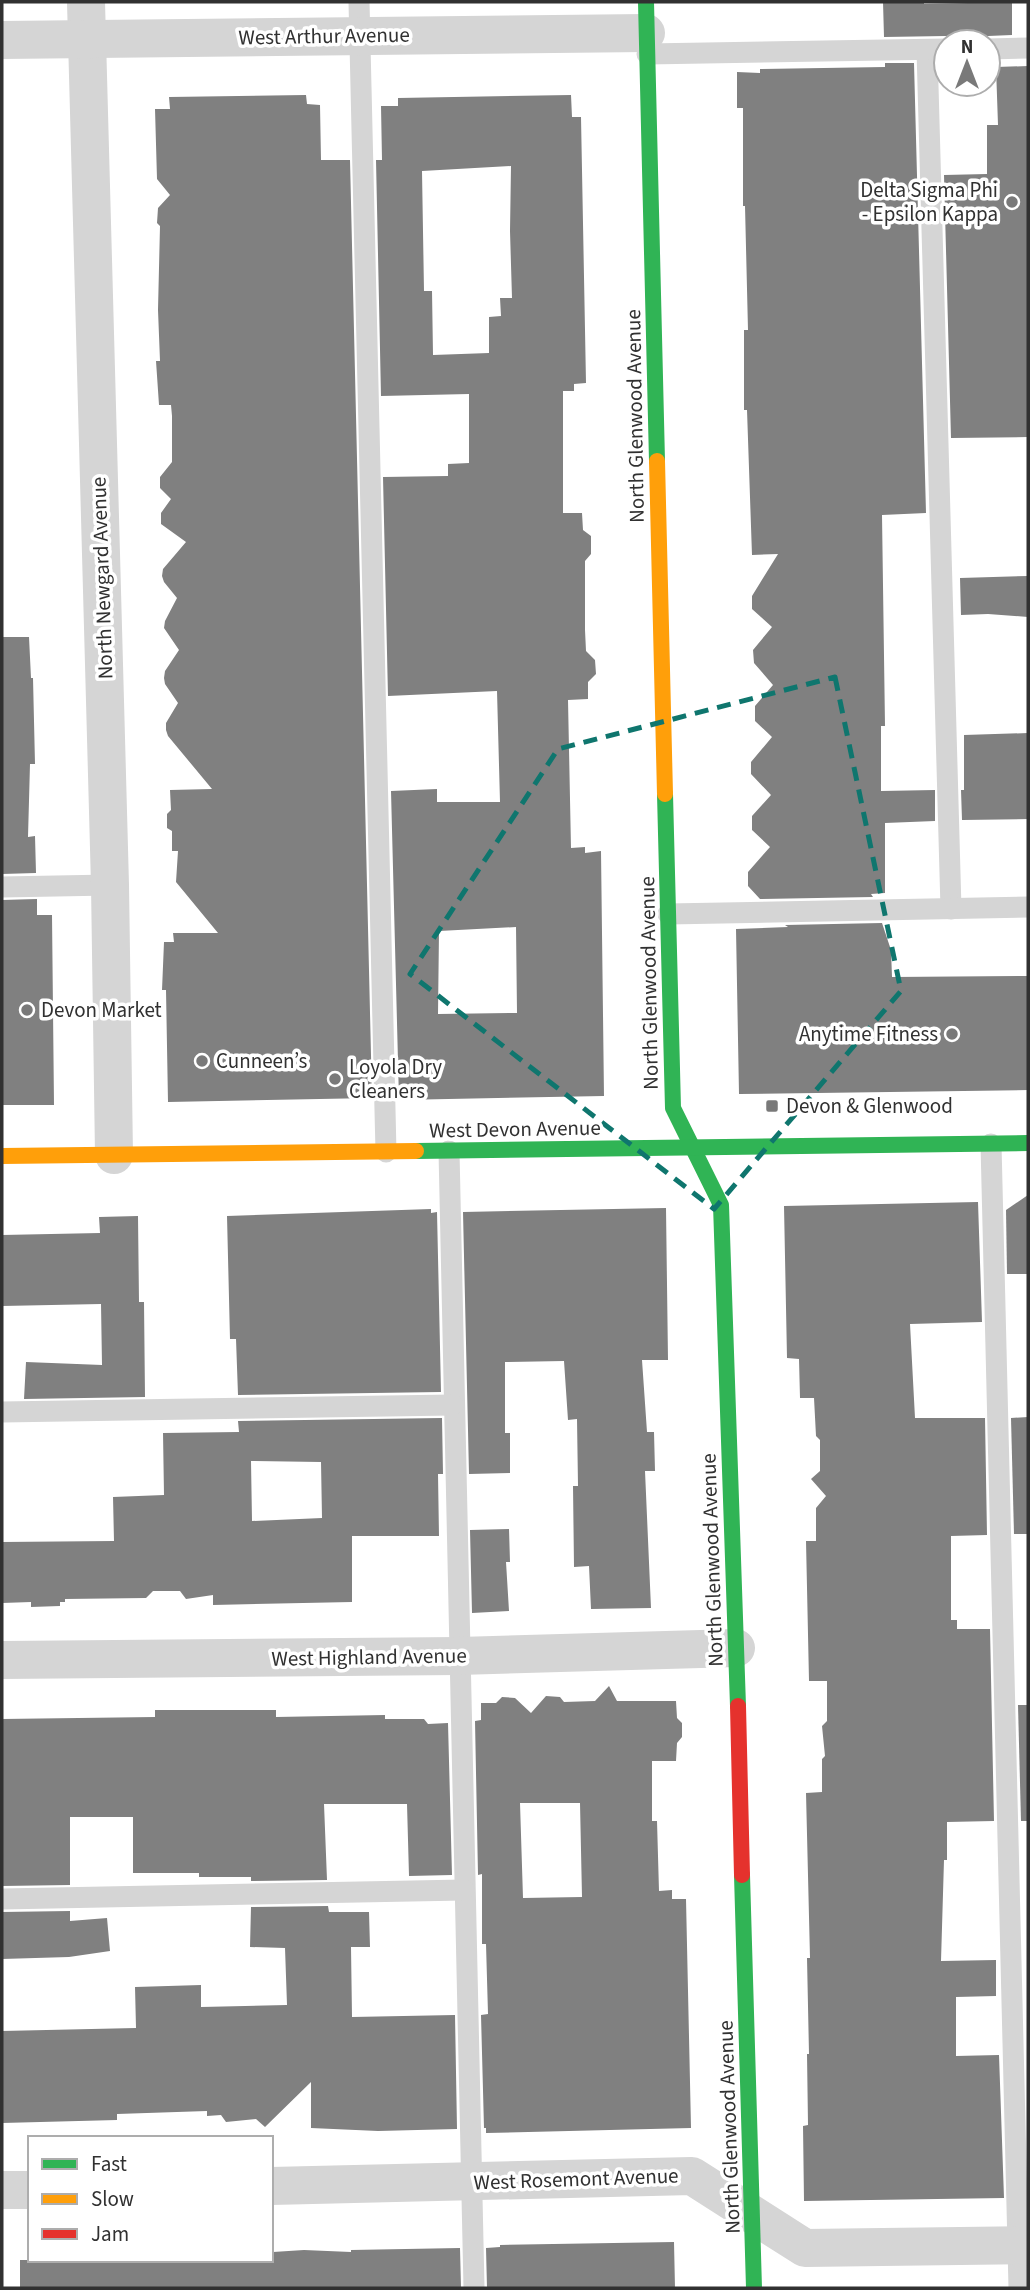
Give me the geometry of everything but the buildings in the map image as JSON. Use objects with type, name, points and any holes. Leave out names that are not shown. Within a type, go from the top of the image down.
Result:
[{"type":"street","name":"West Arthur Avenue","points":[[2,40],[86,20],[359,19],[646,30]]},
{"type":"street","name":"North Newgard Avenue","points":[[86,20],[110,886],[114,1155]]},
{"type":"street","name":"North Glenwood Avenue","points":[[646,30],[673,1108],[721,1205],[754,2288]]},
{"type":"street","name":"West Devon Avenue","points":[[2,1156],[1028,1143]]},
{"type":"street","name":"West Highland Avenue","points":[[2,1660],[458,1656],[736,1648]]},
{"type":"street","name":"West Rosemont Avenue","points":[[273,2186],[692,2176],[805,2248],[1023,2245]]},
{"type":"street","points":[[2,2190],[28,2190]]},
{"type":"lane","points":[[359,19],[386,1152]]},
{"type":"lane","points":[[646,30],[932,50]]},
{"type":"lane","points":[[1002,49],[1028,48]]},
{"type":"lane","points":[[937,98],[951,909]]},
{"type":"lane","points":[[2,887],[110,886]]},
{"type":"lane","points":[[668,914],[1028,907]]},
{"type":"lane","points":[[992,1144],[1023,2245],[1020,2288]]},
{"type":"lane","points":[[449,1151],[458,1656],[474,2288]]},
{"type":"lane","points":[[2,1412],[453,1405]]},
{"type":"lane","points":[[2,1899],[464,1890]]},
{"type":"highlighted area","points":[[835,677],[901,991],[714,1209],[410,974],[558,749]]},
{"type":"traffic: fast","points":[[646,2],[657,461]]},
{"type":"traffic: fast","points":[[665,794],[673,1108],[721,1205],[738,1706]]},
{"type":"traffic: fast","points":[[416,1151],[1028,1143]]},
{"type":"traffic: fast","points":[[742,1875],[754,2288]]},
{"type":"traffic: slow","points":[[657,461],[665,794]]},
{"type":"traffic: slow","points":[[2,1156],[416,1151]]},
{"type":"traffic: jam","points":[[738,1706],[742,1875]]},
{"type":"place","name":"Delta Sigma Phi - Epsilon Kappa","points":[[1012,202]]},
{"type":"place","name":"Devon Market","points":[[27,1010]]},
{"type":"place","name":"Anytime Fitness","points":[[952,1034]]},
{"type":"place","name":"Cunneen’s","points":[[202,1061]]},
{"type":"place","name":"Loyola Dry Cleaners","points":[[335,1079]]},
{"type":"place","name":"Devon & Glenwood","points":[[772,1106]]}]
